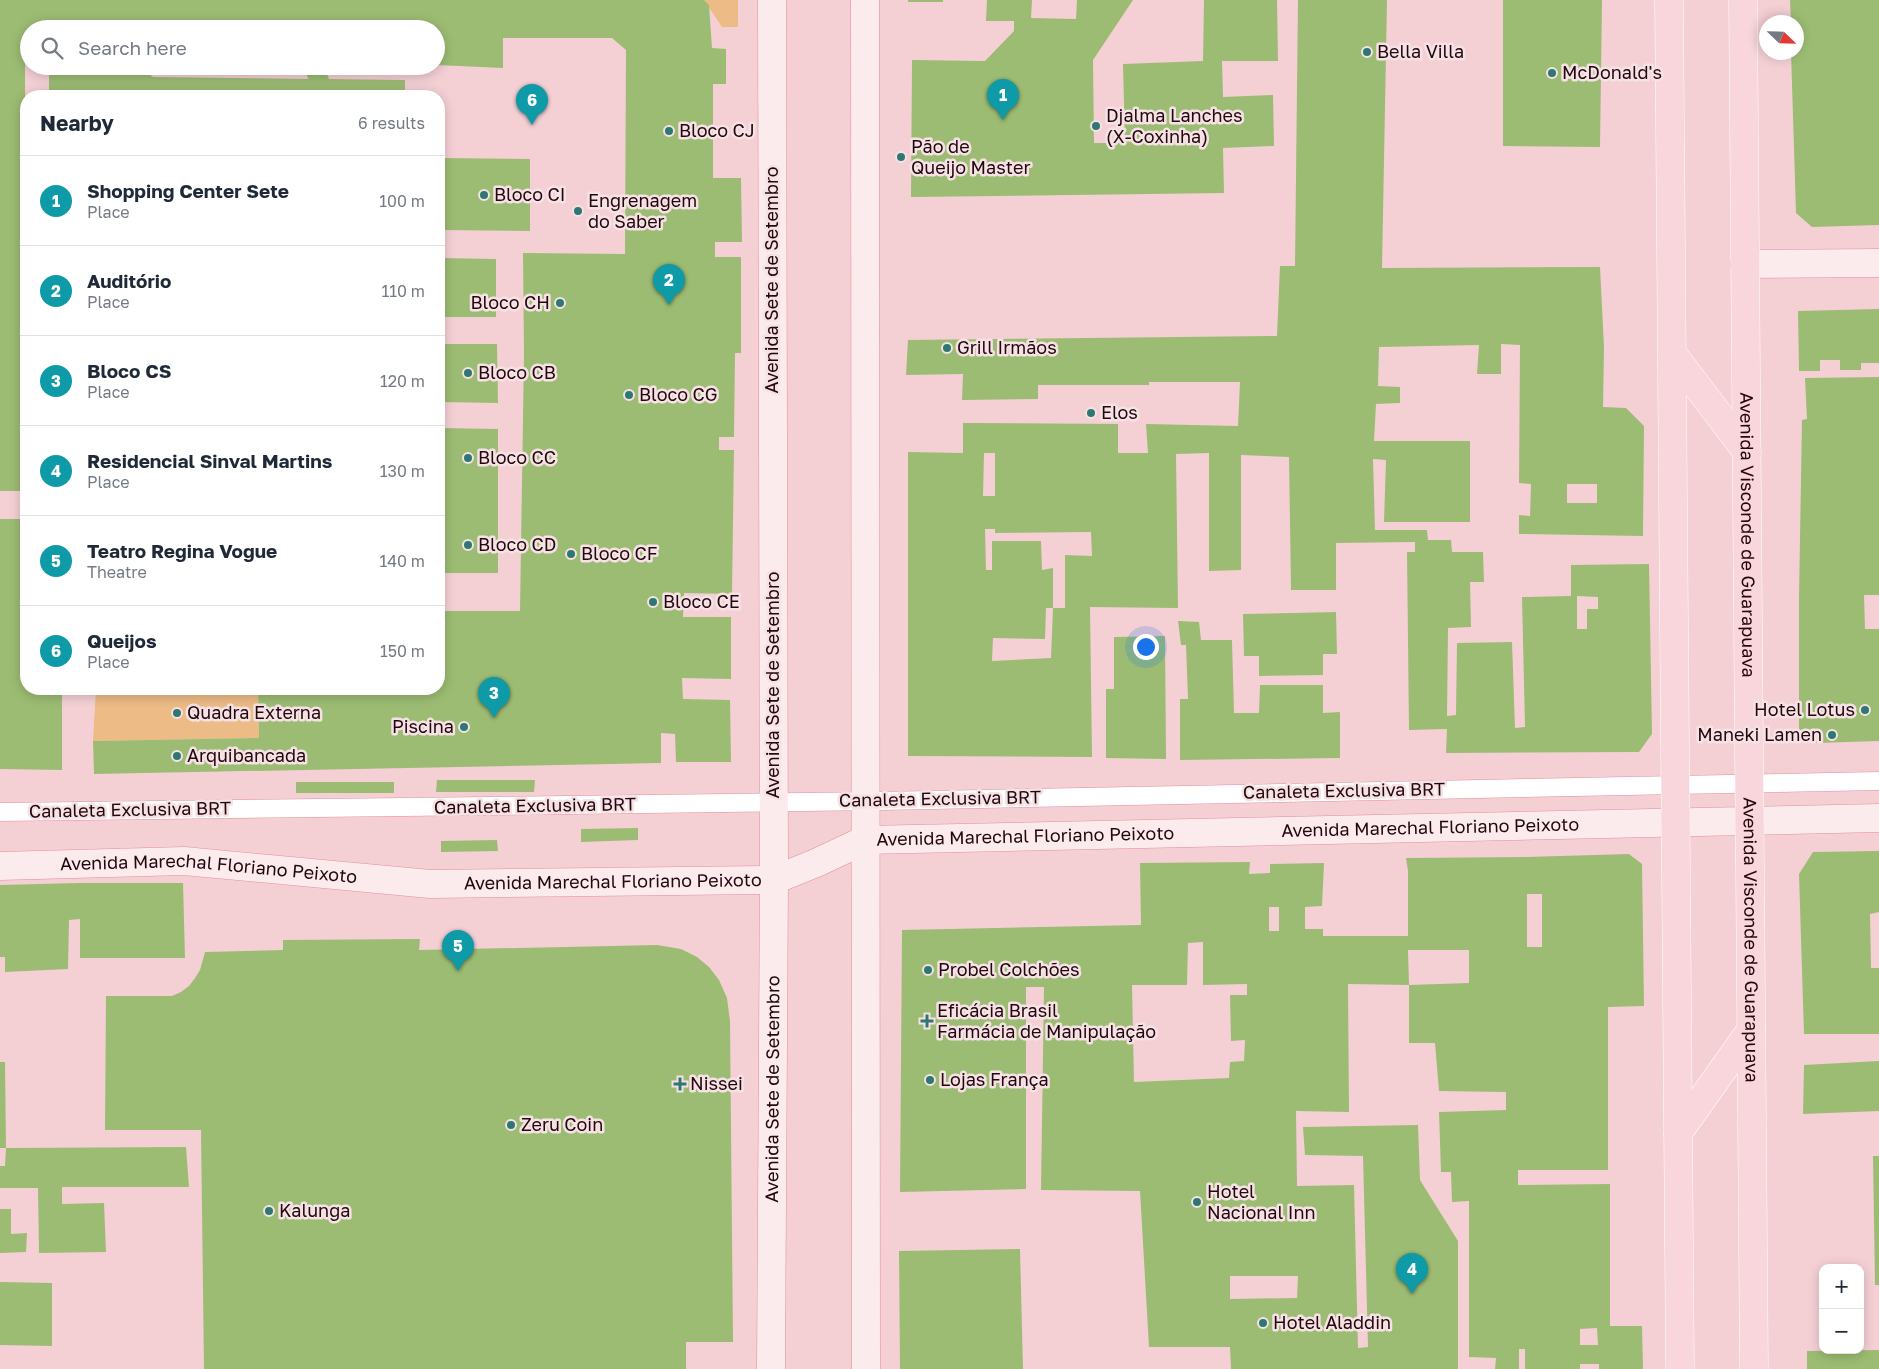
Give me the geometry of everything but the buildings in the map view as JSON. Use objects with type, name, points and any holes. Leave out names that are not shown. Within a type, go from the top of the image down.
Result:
[{"type":"main road","name":"Avenida Sete de Setembro","points":[[771,1369],[774,880],[772,0]]},
{"type":"main road","points":[[865,0],[866,1369]]},
{"type":"main road","points":[[1669,0],[1680,1369]]},
{"type":"main road","name":"Avenida Visconde de Guarapuava","points":[[1743,0],[1754,1369]]},
{"type":"main road","points":[[1745,264],[1879,263]]},
{"type":"main road","points":[[1672,353],[1747,452]]},
{"type":"main road","name":"Avenida Marechal Floriano Peixoto","points":[[0,866],[184,861],[430,884],[774,880],[865,840],[1879,818]]},
{"type":"main road","points":[[1678,1133],[1751,1030]]},
{"type":"lane","name":"Canaleta Exclusiva BRT","points":[[0,812],[640,805],[1879,781]]},
{"type":"shaded area","points":[[704,0],[738,0],[738,27],[722,27]]},
{"type":"shaded area","name":"Quadra Externa","points":[[96,695],[258,695],[259,738],[93,741]]},
{"type":"place","name":"Bella Villa","points":[[1367,52]]},
{"type":"place","name":"McDonald's","points":[[1552,73]]},
{"type":"place","name":"Shopping Center Sete","points":[[1003,120]]},
{"type":"place","name":"Queijos","points":[[532,125]]},
{"type":"place","name":"Djalma Lanches (X-Coxinha)","points":[[1096,126]]},
{"type":"place","name":"Bloco CJ","points":[[669,131]]},
{"type":"place","name":"Pão de Queijo Master","points":[[901,157]]},
{"type":"place","name":"Bloco CI","points":[[484,195]]},
{"type":"place","name":"Engrenagem do Saber","points":[[578,211]]},
{"type":"place","name":"Bloco CH","points":[[560,303]]},
{"type":"place","name":"Auditório","points":[[669,305]]},
{"type":"place","name":"Grill Irmãos","points":[[947,348]]},
{"type":"place","name":"Bloco CB","points":[[468,373]]},
{"type":"place","name":"Bloco CG","points":[[629,395]]},
{"type":"place","name":"Elos","points":[[1091,413]]},
{"type":"place","name":"Bloco CC","points":[[468,458]]},
{"type":"place","name":"Bloco CD","points":[[468,545]]},
{"type":"place","name":"Bloco CF","points":[[571,554]]},
{"type":"place","name":"Bloco CE","points":[[653,602]]},
{"type":"place","name":"Hotel Lotus","points":[[1865,710]]},
{"type":"place","name":"Quadra Externa","points":[[177,713]]},
{"type":"place","name":"Bloco CS","points":[[494,718]]},
{"type":"place","name":"Piscina","points":[[464,727]]},
{"type":"place","name":"Maneki Lamen","points":[[1832,735]]},
{"type":"place","name":"Arquibancada","points":[[177,756]]},
{"type":"place","name":"Probel Colchões","points":[[928,970]]},
{"type":"place","name":"Teatro Regina Vogue","points":[[458,971]]},
{"type":"place","name":"Eficácia Brasil Farmácia de Manipulação","points":[[927,1021]]},
{"type":"place","name":"Lojas França","points":[[930,1080]]},
{"type":"place","name":"Nissei","points":[[680,1084]]},
{"type":"place","name":"Zeru Coin","points":[[511,1125]]},
{"type":"place","name":"Hotel Nacional Inn","points":[[1197,1202]]},
{"type":"place","name":"Kalunga","points":[[269,1211]]},
{"type":"place","name":"Residencial Sinval Martins","points":[[1412,1294]]},
{"type":"place","name":"Hotel Aladdin","points":[[1263,1323]]}]
